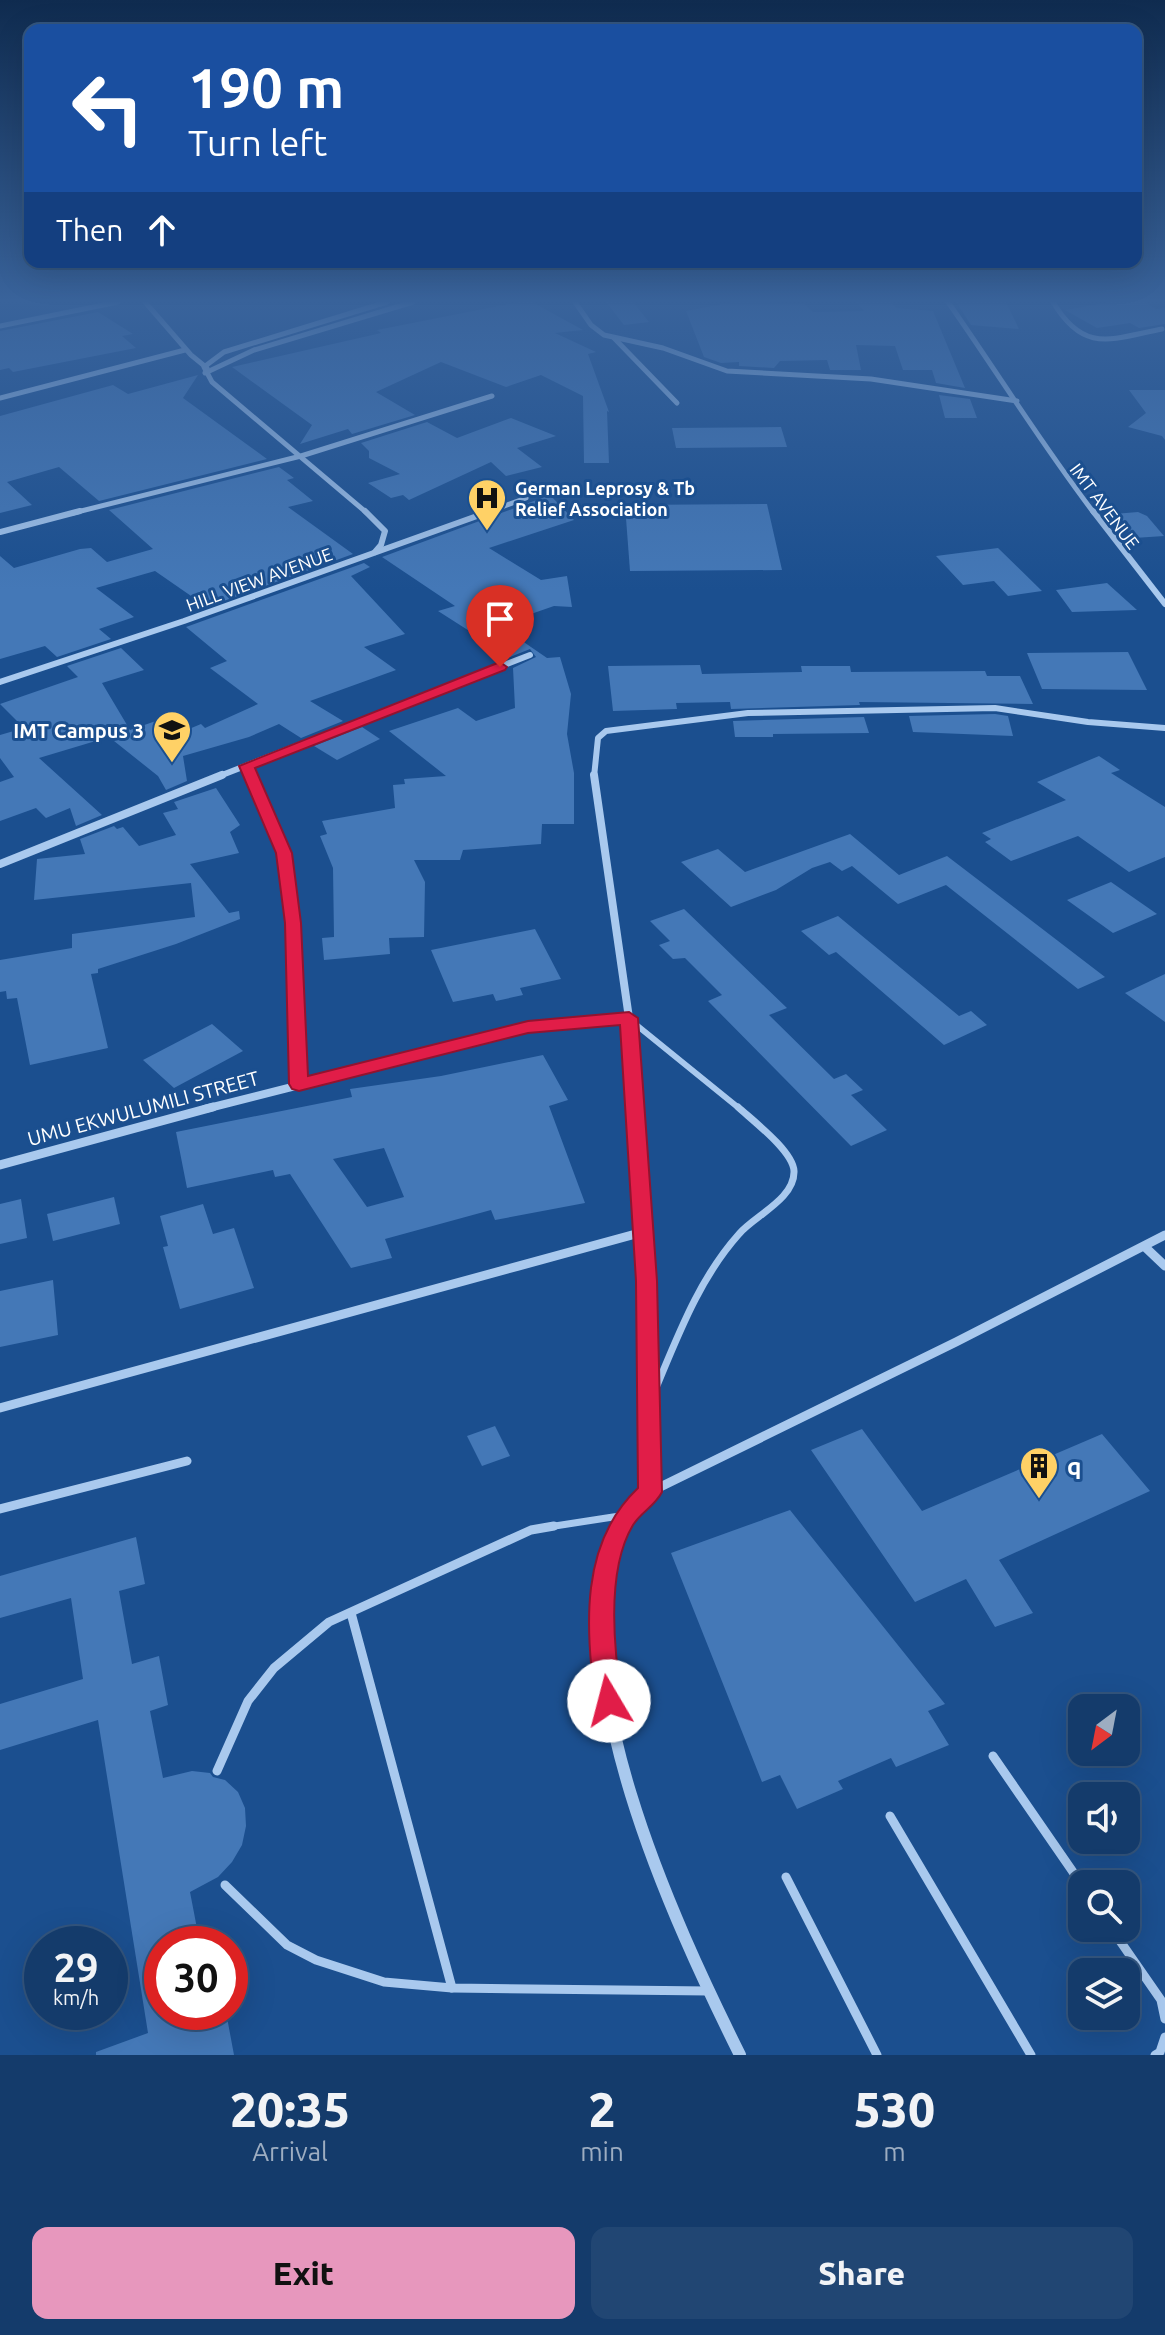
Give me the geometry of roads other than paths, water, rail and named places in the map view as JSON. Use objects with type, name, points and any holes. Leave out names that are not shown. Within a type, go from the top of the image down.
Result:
[{"type":"street","points":[[231,398],[376,520],[385,531],[374,552]]},
{"type":"street","points":[[0,532],[219,474],[301,456],[486,398]]},
{"type":"street","points":[[672,398],[677,403]]},
{"type":"street","points":[[996,398],[1017,401]]},
{"type":"street","name":"IMT AVENUE","points":[[1015,398],[1046,450],[1165,604]]},
{"type":"street","name":"HILL VIEW AVENUE","points":[[0,682],[157,631],[526,498]]},
{"type":"street","points":[[0,864],[530,655]]},
{"type":"street","points":[[650,1492],[643,1232],[629,1018],[594,776],[598,738],[606,731],[748,713],[995,708],[1088,722],[1165,728]]},
{"type":"street","points":[[247,766],[284,853],[293,923],[299,1084]]},
{"type":"street","name":"UMU EKWULUMILI STREET","points":[[0,1165],[299,1084],[528,1027],[629,1018]]},
{"type":"street","points":[[0,1408],[643,1232]]},
{"type":"street","points":[[740,2055],[708,1991],[653,1863],[613,1733],[600,1639],[609,1550],[626,1515],[650,1492],[1165,1235]]},
{"type":"street","points":[[1145,1247],[1165,1266]]},
{"type":"street","points":[[0,1509],[187,1461]]},
{"type":"lane","points":[[629,1018],[761,1127],[786,1150],[795,1166],[793,1179],[783,1194],[742,1230],[717,1260],[700,1290],[648,1405]]},
{"type":"lane","points":[[217,1771],[248,1701],[274,1668],[329,1622],[531,1530],[626,1515]]},
{"type":"lane","points":[[351,1613],[452,1988]]},
{"type":"lane","points":[[993,1756],[1072,1870]]},
{"type":"lane","points":[[890,1816],[1031,2055]]},
{"type":"lane","points":[[786,1877],[877,2055]]},
{"type":"lane","points":[[225,1885],[267,1930],[287,1945],[316,1960],[384,1982],[452,1988],[708,1991]]},
{"type":"lane","points":[[1121,1942],[1161,2000],[1165,2019]]},
{"type":"lane","points":[[1155,2055],[1160,2052],[1165,2037]]},
{"type":"place","name":"German Leprosy & Tb Relief Association","points":[[487,532]]},
{"type":"place","name":"IMT Campus 3","points":[[172,764]]},
{"type":"place","name":"q","points":[[1039,1500]]}]
